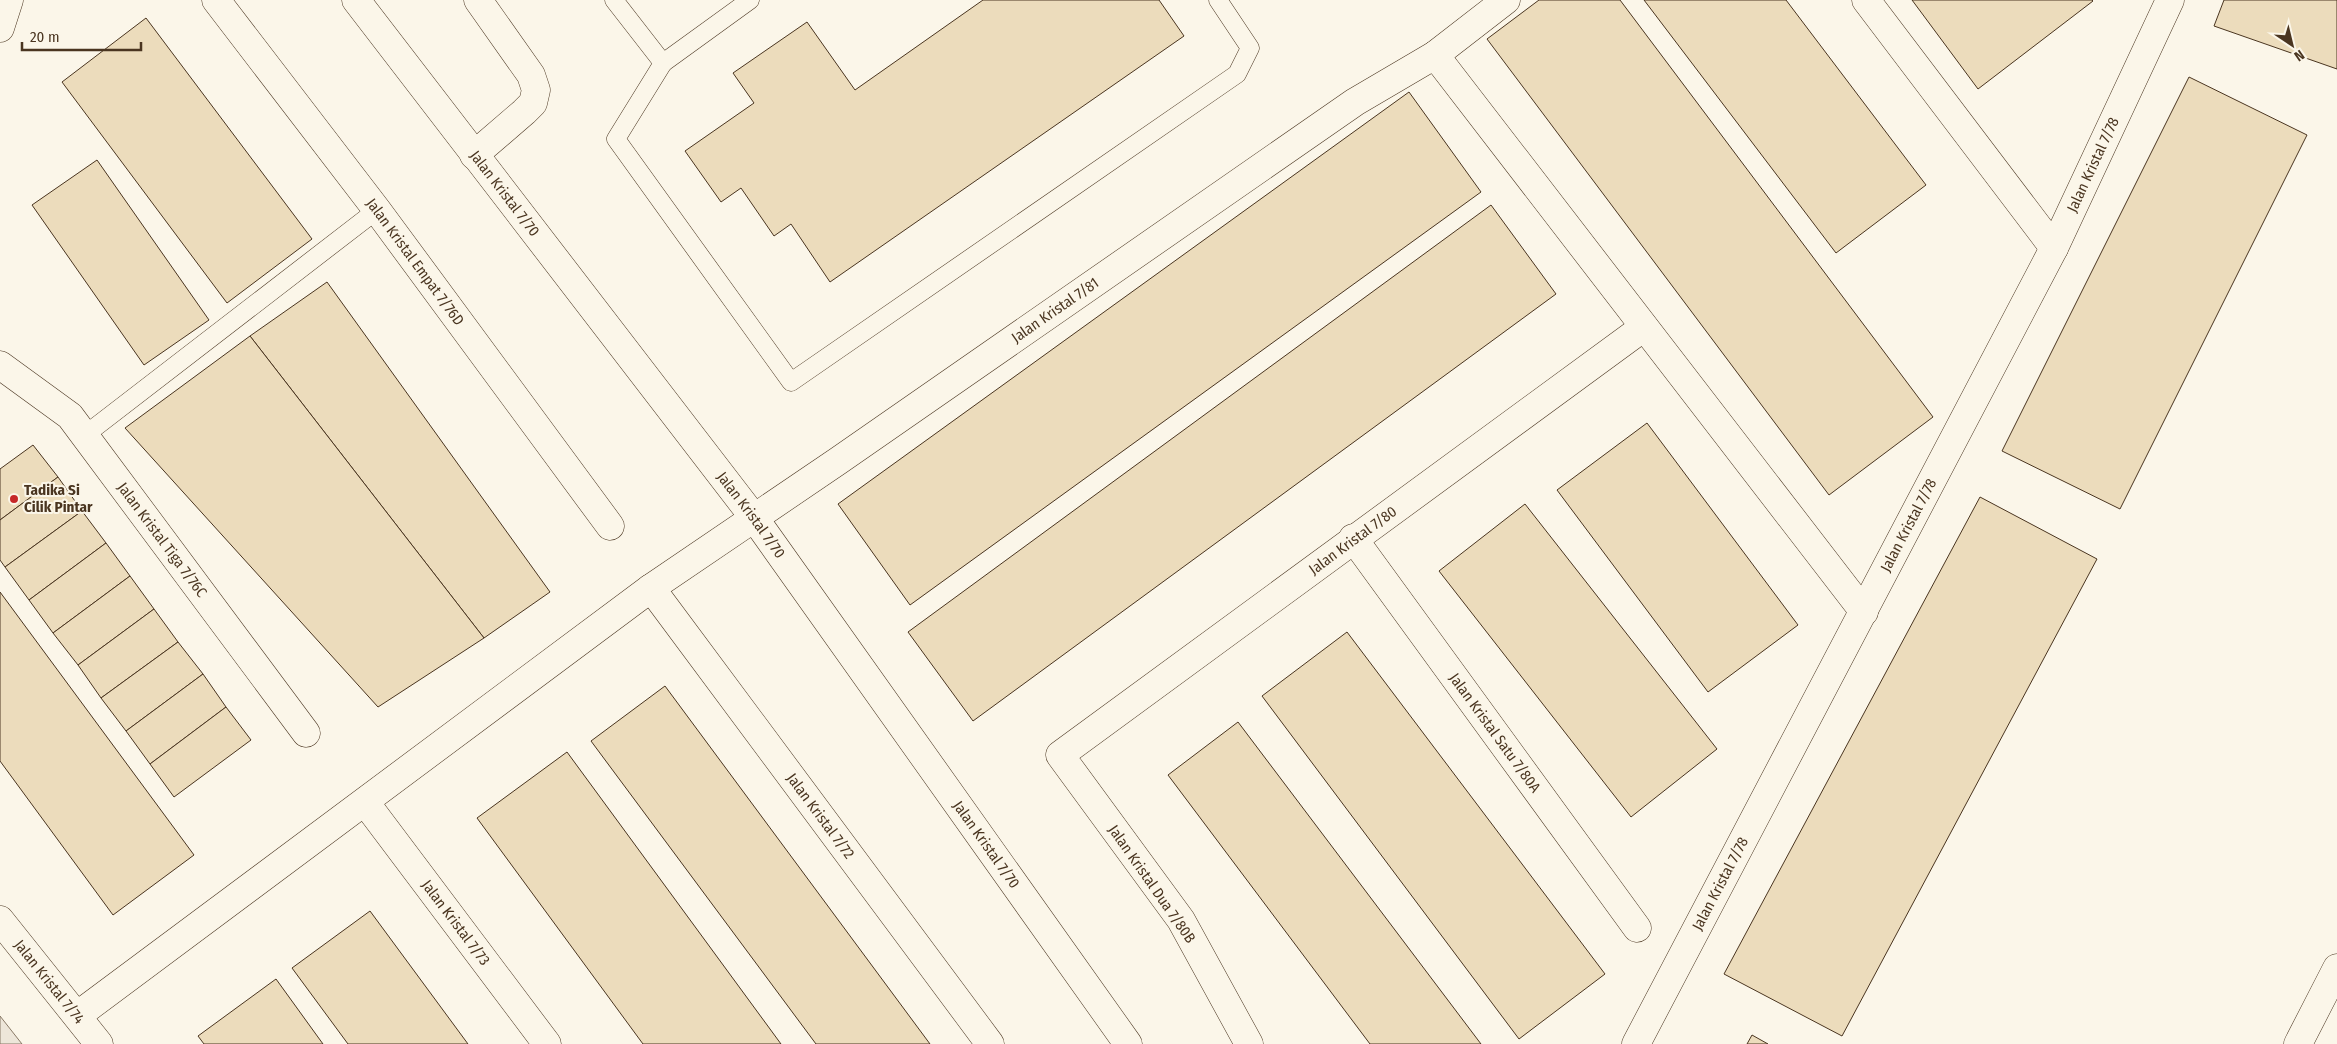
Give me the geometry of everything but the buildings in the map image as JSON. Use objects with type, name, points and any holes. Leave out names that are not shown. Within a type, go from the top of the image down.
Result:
[{"type":"main road","points":[[0,28],[10,0]]},
{"type":"main road","name":"Jalan Kristal Empat 7/76D","points":[[216,0],[377,210],[610,526]]},
{"type":"main road","name":"Jalan Kristal 7/70","points":[[356,0],[755,519],[1128,1044]]},
{"type":"main road","points":[[474,155],[533,103],[536,90],[532,75],[478,0]]},
{"type":"main road","name":"Jalan Kristal 7/81","points":[[78,1015],[651,588],[755,519],[1355,102],[1435,55],[1506,0]]},
{"type":"main road","points":[[1866,0],[2054,248]]},
{"type":"main road","name":"Jalan Kristal 7/78","points":[[1636,1044],[2054,248],[2170,0]]},
{"type":"main road","points":[[1435,55],[1864,612]]},
{"type":"main road","name":"Jalan Kristal 7/80","points":[[1060,755],[1353,538],[1644,327]]},
{"type":"main road","name":"Jalan Kristal Tiga 7/76C","points":[[0,365],[70,416],[306,734]]},
{"type":"main road","name":"Jalan Kristal Satu 7/80A","points":[[1353,538],[1637,928]]},
{"type":"main road","name":"Jalan Kristal 7/72","points":[[651,588],[990,1044]]},
{"type":"main road","name":"Jalan Kristal Dua 7/80B","points":[[1060,755],[1181,920],[1249,1044]]},
{"type":"main road","name":"Jalan Kristal 7/73","points":[[365,802],[547,1044]]},
{"type":"main road","name":"Jalan Kristal 7/74","points":[[0,920],[100,1044]]},
{"type":"main road","points":[[2298,1044],[2337,968]]},
{"type":"lane","points":[[614,0],[663,63]]},
{"type":"lane","points":[[750,0],[663,63],[616,139],[791,382],[1237,74],[1250,48],[1218,0]]},
{"type":"lane","points":[[85,435],[377,210]]},
{"type":"shaded area","points":[[0,1016],[22,1044],[0,1044]]},
{"type":"place","name":"Tadika Si Cilik Pintar","points":[[14,499]]}]
